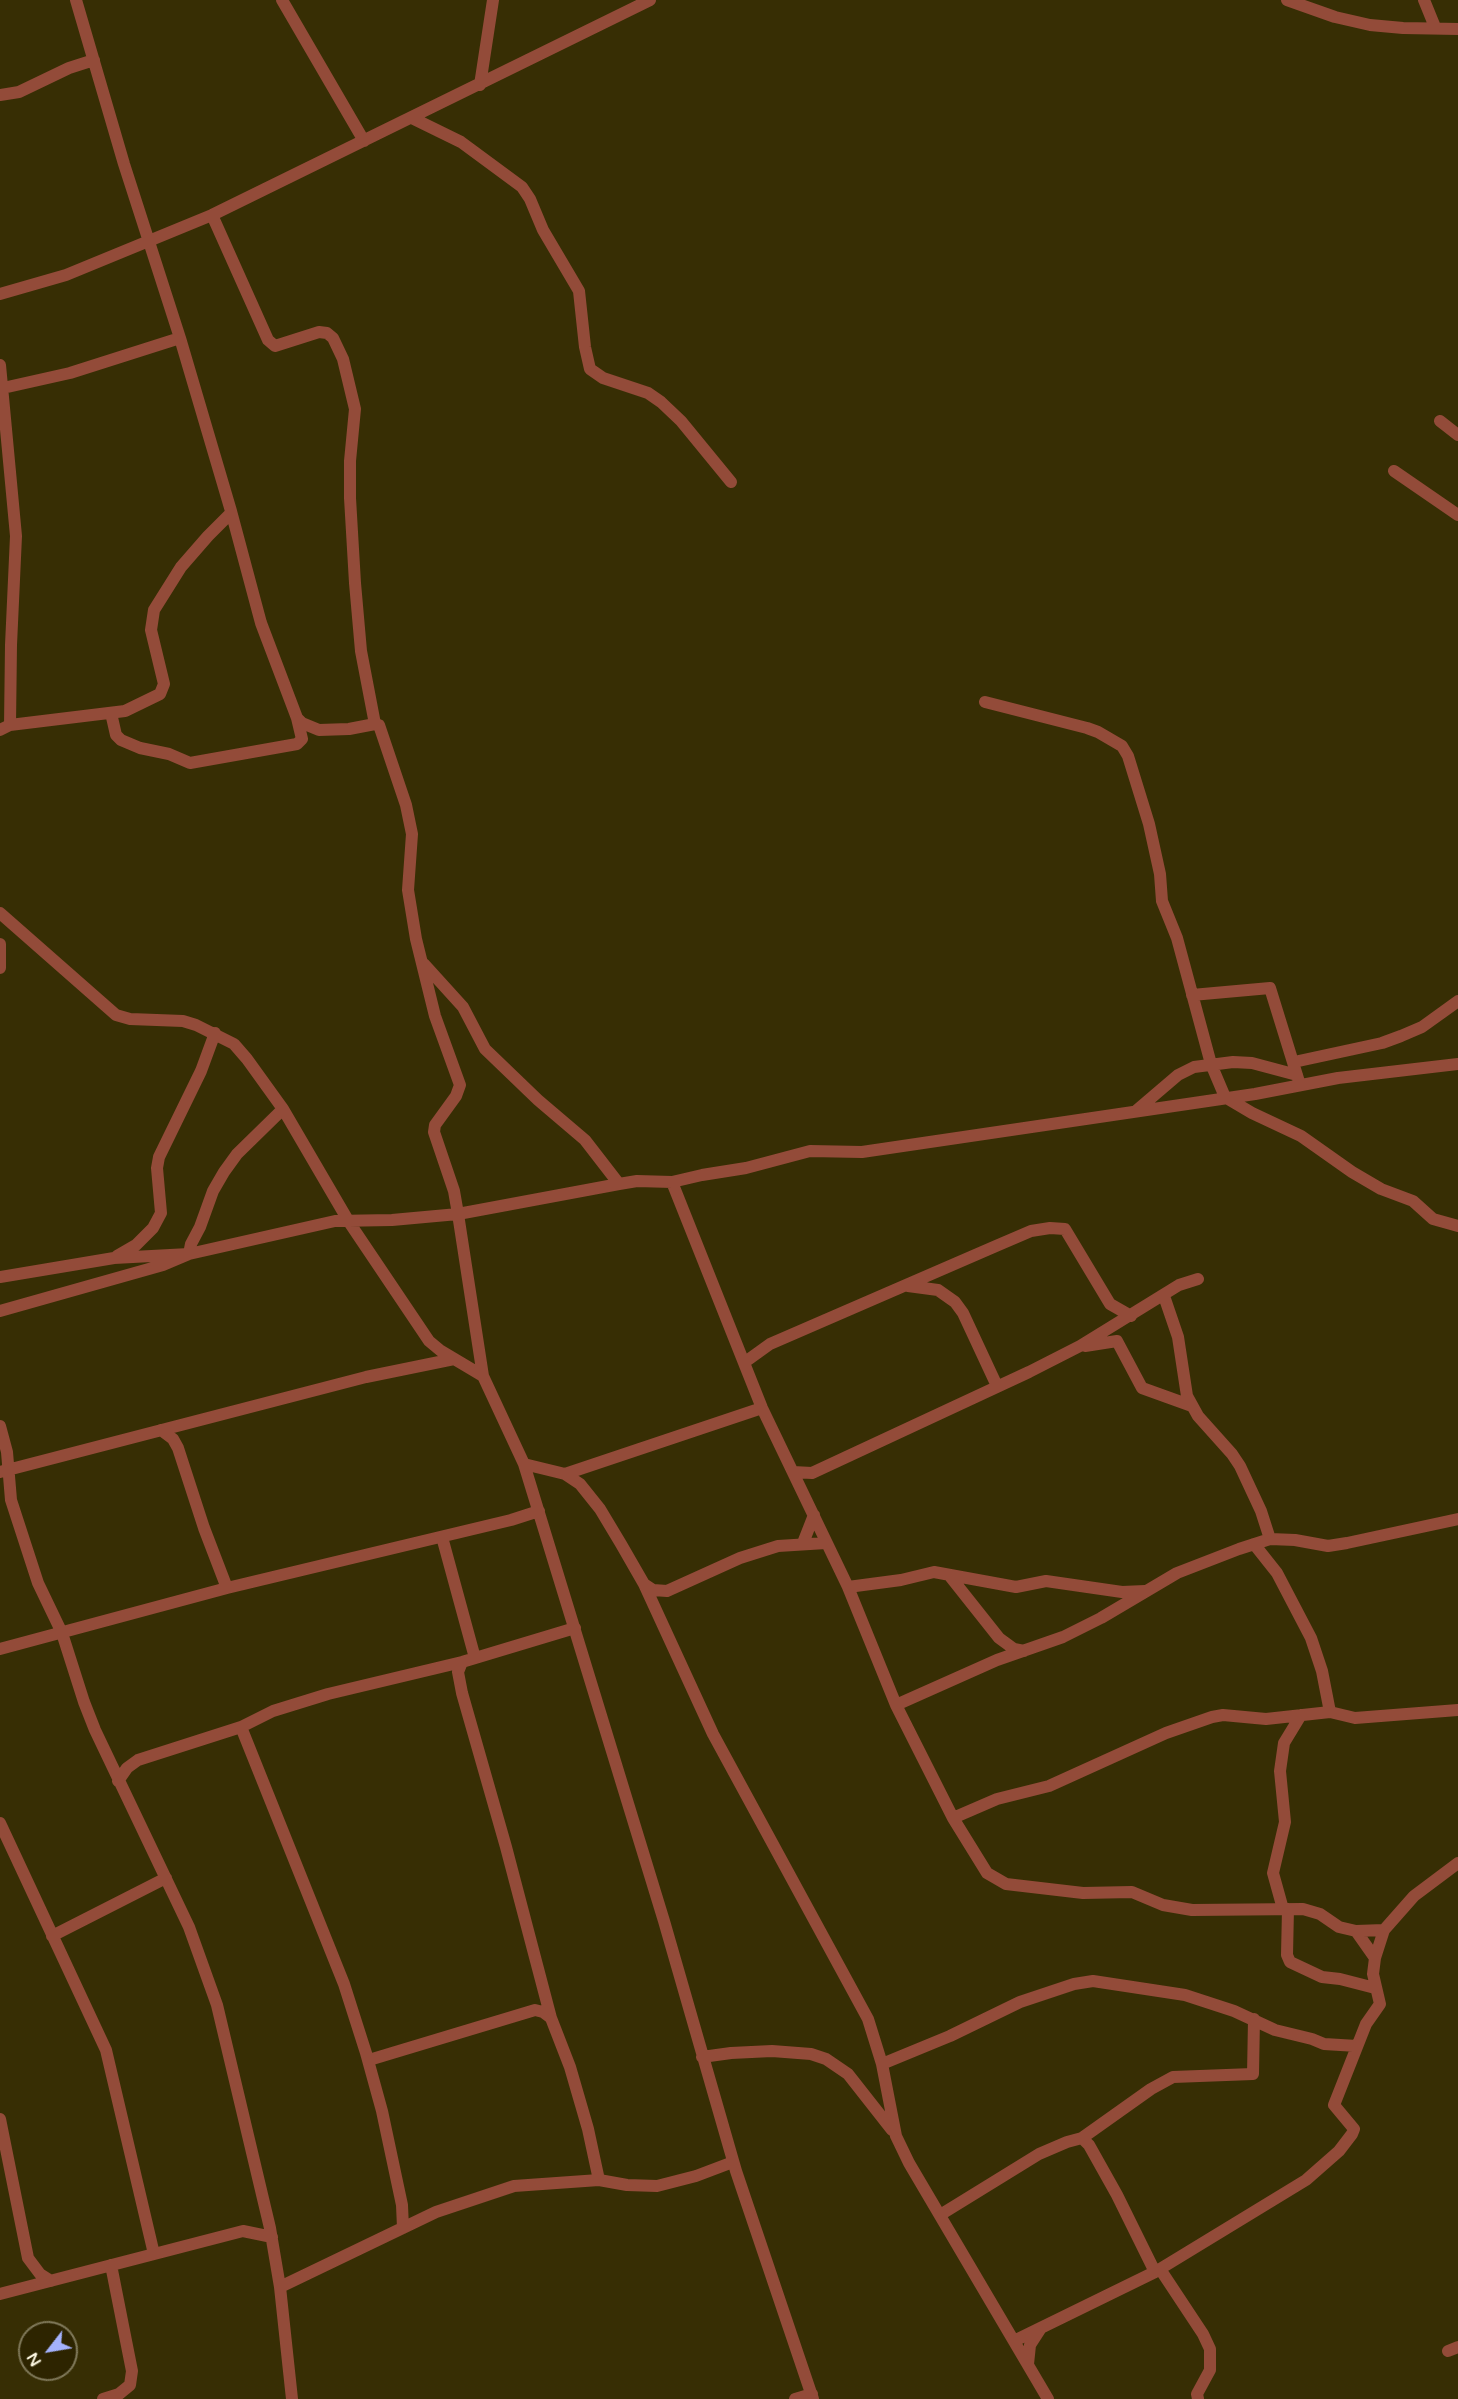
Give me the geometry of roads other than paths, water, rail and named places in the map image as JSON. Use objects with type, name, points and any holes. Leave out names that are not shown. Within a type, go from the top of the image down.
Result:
[{"type":"street","points":[[76,0],[180,338],[261,623],[297,718],[302,739],[297,744],[190,762],[169,754],[140,748],[121,740],[116,735],[111,712]]},
{"type":"street","points":[[282,0],[364,141]]},
{"type":"street","points":[[480,85],[493,0]]},
{"type":"street","points":[[0,294],[66,275],[212,215],[650,0]]},
{"type":"street","points":[[1287,0],[1335,17],[1370,25],[1458,29]]},
{"type":"street","points":[[1424,0],[1435,27]]},
{"type":"street","points":[[0,95],[19,92],[69,68],[93,60]]},
{"type":"street","points":[[412,118],[461,141],[522,187],[530,199],[543,230],[579,291],[582,302],[585,347],[590,369],[603,378],[648,393],[661,402],[681,421],[731,482]]},
{"type":"street","points":[[212,215],[268,340],[275,346],[319,332],[327,333],[333,338],[343,359],[355,408],[350,479],[361,651],[375,724],[382,729],[412,825],[408,890],[416,939],[441,1033],[460,1085],[456,1096],[435,1125],[435,1132],[454,1191],[483,1376],[524,1464],[664,1921],[733,2162],[812,2396],[795,2399]]},
{"type":"street","points":[[3,388],[70,373],[180,338]]},
{"type":"street","points":[[0,365],[16,536],[5,728],[136,707],[160,694],[164,684],[151,630],[154,610],[181,567],[231,513]]},
{"type":"street","points":[[1440,421],[1458,435]]},
{"type":"street","points":[[1394,471],[1458,515]]},
{"type":"street","points":[[985,702],[1098,732],[1122,746],[1128,756],[1149,824],[1160,874],[1162,902],[1177,938],[1211,1064],[1225,1097],[1252,1113],[1301,1136],[1352,1172],[1381,1189],[1413,1201],[1433,1219],[1458,1226]]},
{"type":"street","points":[[297,718],[302,723],[319,730],[349,729],[375,724]]},
{"type":"street","points":[[0,913],[116,1015],[130,1019],[183,1021],[215,1033],[234,1044],[283,1109],[349,1222],[429,1341],[483,1376]]},
{"type":"street","points":[[0,944],[0,968]]},
{"type":"street","points":[[423,963],[463,1007],[485,1049],[585,1140],[619,1184]]},
{"type":"street","points":[[1192,994],[1270,988],[1298,1080]]},
{"type":"street","points":[[1293,1062],[1382,1043],[1401,1036],[1422,1027],[1458,1001]]},
{"type":"street","points":[[114,1258],[136,1245],[153,1228],[161,1213],[157,1168],[159,1157],[201,1071],[215,1033]]},
{"type":"street","points":[[1136,1111],[1186,1069],[1211,1064],[1252,1063],[1298,1080]]},
{"type":"street","points":[[0,1277],[114,1258],[189,1254],[324,1224],[458,1214],[638,1181],[672,1182],[702,1174],[746,1168],[810,1151],[862,1152],[1225,1097],[1298,1080],[1338,1078],[1458,1064]]},
{"type":"street","points":[[189,1254],[213,1191],[224,1172],[237,1154],[283,1109]]},
{"type":"street","points":[[672,1182],[762,1408],[848,1587],[896,1705],[952,1818],[987,1873],[1006,1884],[1083,1893],[1132,1892],[1163,1905],[1192,1910],[1303,1909],[1320,1914],[1339,1927],[1356,1931],[1384,1930]]},
{"type":"street","points":[[745,1362],[770,1344],[1031,1231],[1060,1227],[1068,1232],[1110,1304],[1131,1316]]},
{"type":"street","points":[[0,1311],[163,1265],[189,1254]]},
{"type":"street","points":[[793,1472],[812,1473],[997,1386],[1080,1346],[1179,1285],[1198,1278]]},
{"type":"street","points":[[906,1286],[938,1290],[955,1302],[963,1313],[997,1386]]},
{"type":"street","points":[[1164,1296],[1178,1337],[1184,1387],[1192,1406],[1240,1466],[1261,1511],[1270,1539]]},
{"type":"street","points":[[1080,1346],[1117,1341],[1142,1388],[1192,1406]]},
{"type":"street","points":[[4,1470],[366,1377],[454,1359]]},
{"type":"street","points":[[524,1464],[547,1471],[566,1473],[762,1408]]},
{"type":"street","points":[[0,1426],[7,1452],[4,1470],[11,1500],[38,1583],[62,1633],[84,1702],[118,1781],[189,1927],[216,2006],[272,2237],[280,2287],[292,2399]]},
{"type":"street","points":[[161,1430],[173,1439],[178,1448],[204,1528],[227,1588]]},
{"type":"street","points":[[566,1473],[580,1484],[600,1509],[644,1584],[713,1734],[868,2019],[882,2064],[896,2136]]},
{"type":"street","points":[[802,1490],[812,1473]]},
{"type":"street","points":[[0,1649],[227,1588],[511,1520],[538,1511]]},
{"type":"street","points":[[803,1543],[813,1515]]},
{"type":"street","points":[[896,1705],[997,1660],[1063,1637],[1101,1618],[1177,1573],[1254,1544],[1270,1539],[1295,1540],[1328,1546],[1458,1519]]},
{"type":"street","points":[[442,1537],[475,1658]]},
{"type":"street","points":[[644,1584],[661,1592],[667,1591],[740,1558],[778,1546],[826,1543]]},
{"type":"street","points":[[1254,1544],[1277,1573],[1311,1638],[1322,1671],[1330,1712]]},
{"type":"street","points":[[848,1587],[902,1580],[934,1572],[1016,1587],[1046,1581],[1122,1592],[1146,1591]]},
{"type":"street","points":[[949,1575],[999,1638],[1014,1649],[1025,1651]]},
{"type":"street","points":[[118,1781],[127,1768],[138,1760],[241,1727],[273,1711],[328,1694],[462,1662],[575,1628]]},
{"type":"street","points":[[462,1662],[458,1672],[460,1686],[551,2018],[570,2067],[599,2180]]},
{"type":"street","points":[[952,1818],[997,1799],[1049,1786],[1166,1733],[1223,1715],[1266,1719],[1330,1712],[1355,1718],[1458,1710]]},
{"type":"street","points":[[1301,1715],[1284,1743],[1280,1770],[1286,1822],[1273,1873],[1285,1909],[1287,1956],[1290,1962],[1322,1977],[1375,1988]]},
{"type":"street","points":[[241,1727],[340,1974],[369,2060],[402,2205],[403,2228]]},
{"type":"street","points":[[0,1823],[106,2050],[154,2254]]},
{"type":"street","points":[[1014,2341],[1158,2271],[1306,2180],[1339,2151],[1354,2128],[1335,2104],[1366,2024],[1380,2004],[1373,1974],[1375,1958],[1384,1930],[1414,1896],[1458,1863]]},
{"type":"street","points":[[52,1936],[166,1878]]},
{"type":"street","points":[[1356,1931],[1375,1958]]},
{"type":"street","points":[[882,2064],[950,2036],[1020,2002],[1083,1982],[1093,1981],[1185,1995],[1234,2011],[1275,2030],[1324,2044],[1357,2046]]},
{"type":"street","points":[[369,2060],[535,2010],[551,2018]]},
{"type":"street","points":[[940,2215],[1039,2154],[1066,2142],[1082,2138],[1151,2089],[1173,2077],[1253,2074],[1254,2019]]},
{"type":"street","points":[[702,2057],[731,2052],[772,2050],[811,2054],[826,2059],[848,2074],[896,2136],[909,2163],[1048,2399]]},
{"type":"street","points":[[0,2119],[28,2258],[39,2274],[51,2281]]},
{"type":"street","points":[[1082,2138],[1089,2145],[1158,2271],[1203,2334],[1210,2349],[1210,2370],[1200,2389],[1198,2399]]},
{"type":"street","points":[[280,2287],[436,2212],[514,2186],[599,2180],[627,2185],[657,2186],[696,2176],[733,2162]]},
{"type":"street","points":[[0,2294],[243,2231],[272,2237]]},
{"type":"street","points":[[103,2399],[118,2394],[130,2385],[132,2371],[111,2265]]},
{"type":"street","points":[[1028,2366],[1030,2345],[1042,2327]]}]
